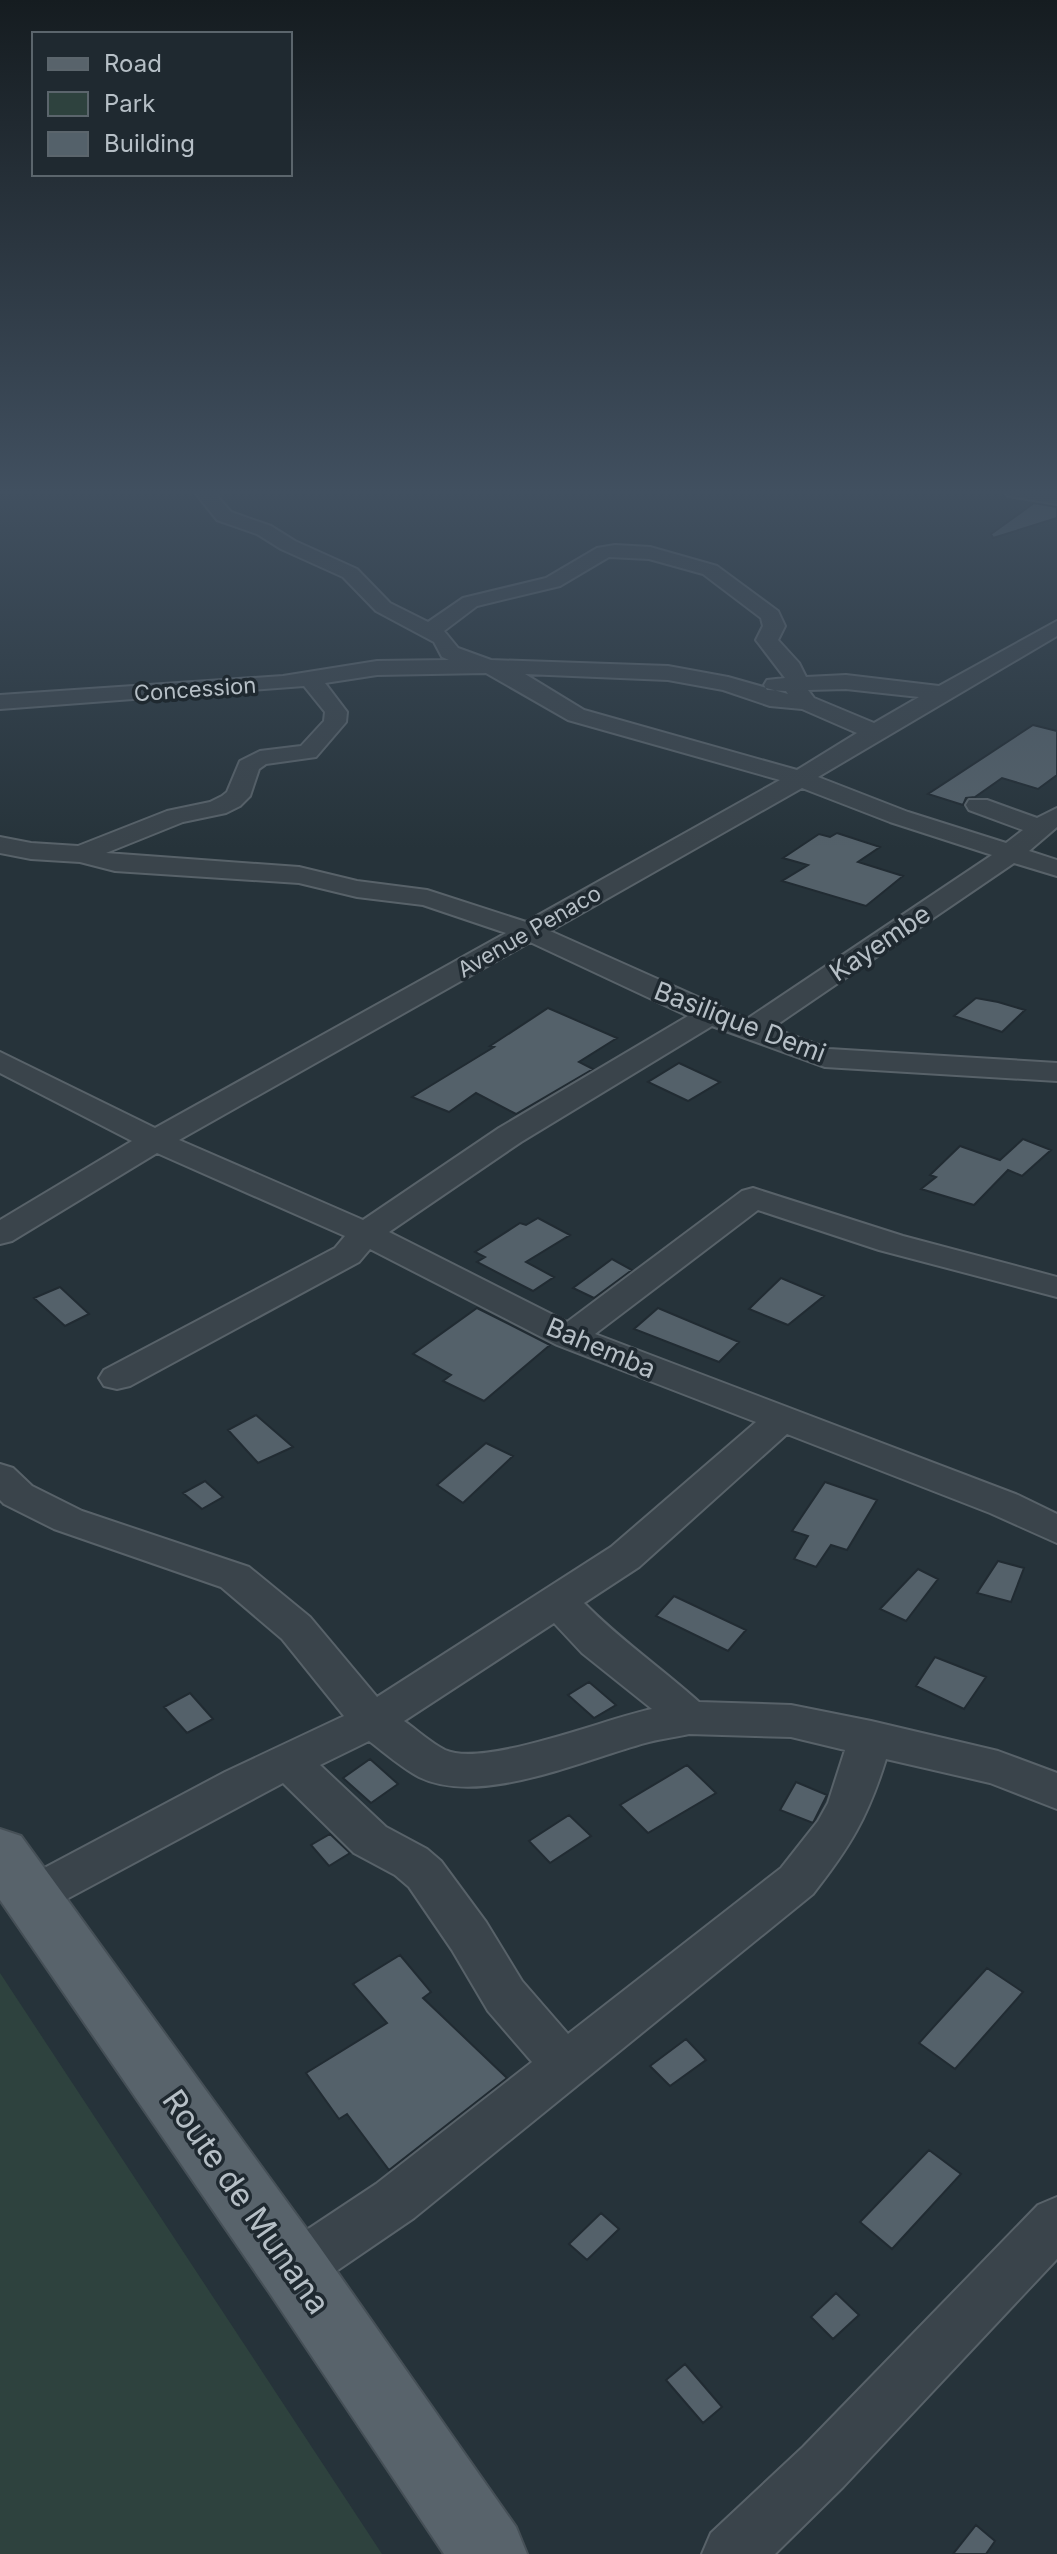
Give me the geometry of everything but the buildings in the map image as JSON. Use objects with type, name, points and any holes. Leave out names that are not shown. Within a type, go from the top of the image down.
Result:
[{"type":"main road","name":"Route de Munana","points":[[16,1874],[294,2269],[489,2554]]},
{"type":"street","points":[[387,609],[442,638],[450,652],[457,656],[489,666],[668,673],[802,693],[846,682],[942,693]]},
{"type":"street","points":[[429,632],[460,609]]},
{"type":"street","points":[[763,609],[771,615],[774,626],[767,640],[773,653],[795,672],[802,693],[875,732]]},
{"type":"street","name":"Avenue Penaco","points":[[0,1234],[155,1141],[773,795],[1057,627]]},
{"type":"street","name":"Concession","points":[[0,702],[310,679],[377,668],[489,666],[525,683],[576,715],[798,778],[899,817],[1057,868]]},
{"type":"street","points":[[81,854],[176,816],[217,808],[231,801],[238,796],[248,766],[260,758],[308,752],[335,722],[336,712],[310,679]]},
{"type":"street","points":[[741,762],[773,795]]},
{"type":"street","points":[[978,805],[1048,821]]},
{"type":"street","name":"Kayembe","points":[[749,1031],[1010,854],[1048,821]]},
{"type":"street","name":"Basilique Demi","points":[[0,845],[31,851],[81,854],[115,863],[299,875],[357,889],[427,898],[530,932],[710,1015],[825,1058],[1057,1072]]},
{"type":"street","points":[[117,1378],[347,1255],[365,1233],[510,1135],[710,1015]]},
{"type":"street","name":"Bahemba","points":[[0,1061],[155,1141],[365,1233],[569,1337],[1004,1504],[1057,1530]]},
{"type":"street","points":[[569,1337],[753,1198],[891,1243],[1057,1287]]},
{"type":"street","points":[[16,1874],[241,1784],[372,1721],[625,1557],[781,1420]]},
{"type":"street","points":[[0,1477],[18,1495],[68,1520],[235,1577],[296,1628],[372,1721],[435,1765],[460,1770],[483,1769],[544,1757],[639,1728],[689,1718],[791,1721],[998,1768],[1057,1792]]},
{"type":"street","points":[[557,1600],[597,1642],[642,1675],[689,1718]]},
{"type":"street","points":[[294,2269],[395,2201],[797,1881],[834,1834],[850,1803],[871,1737]]},
{"type":"street","points":[[289,1762],[370,1840],[411,1862],[425,1874],[469,1936],[505,1996],[565,2065]]},
{"type":"street","points":[[732,2554],[823,2467],[1057,2222]]},
{"type":"green space","points":[[0,1973],[382,2554],[0,2554]]}]
